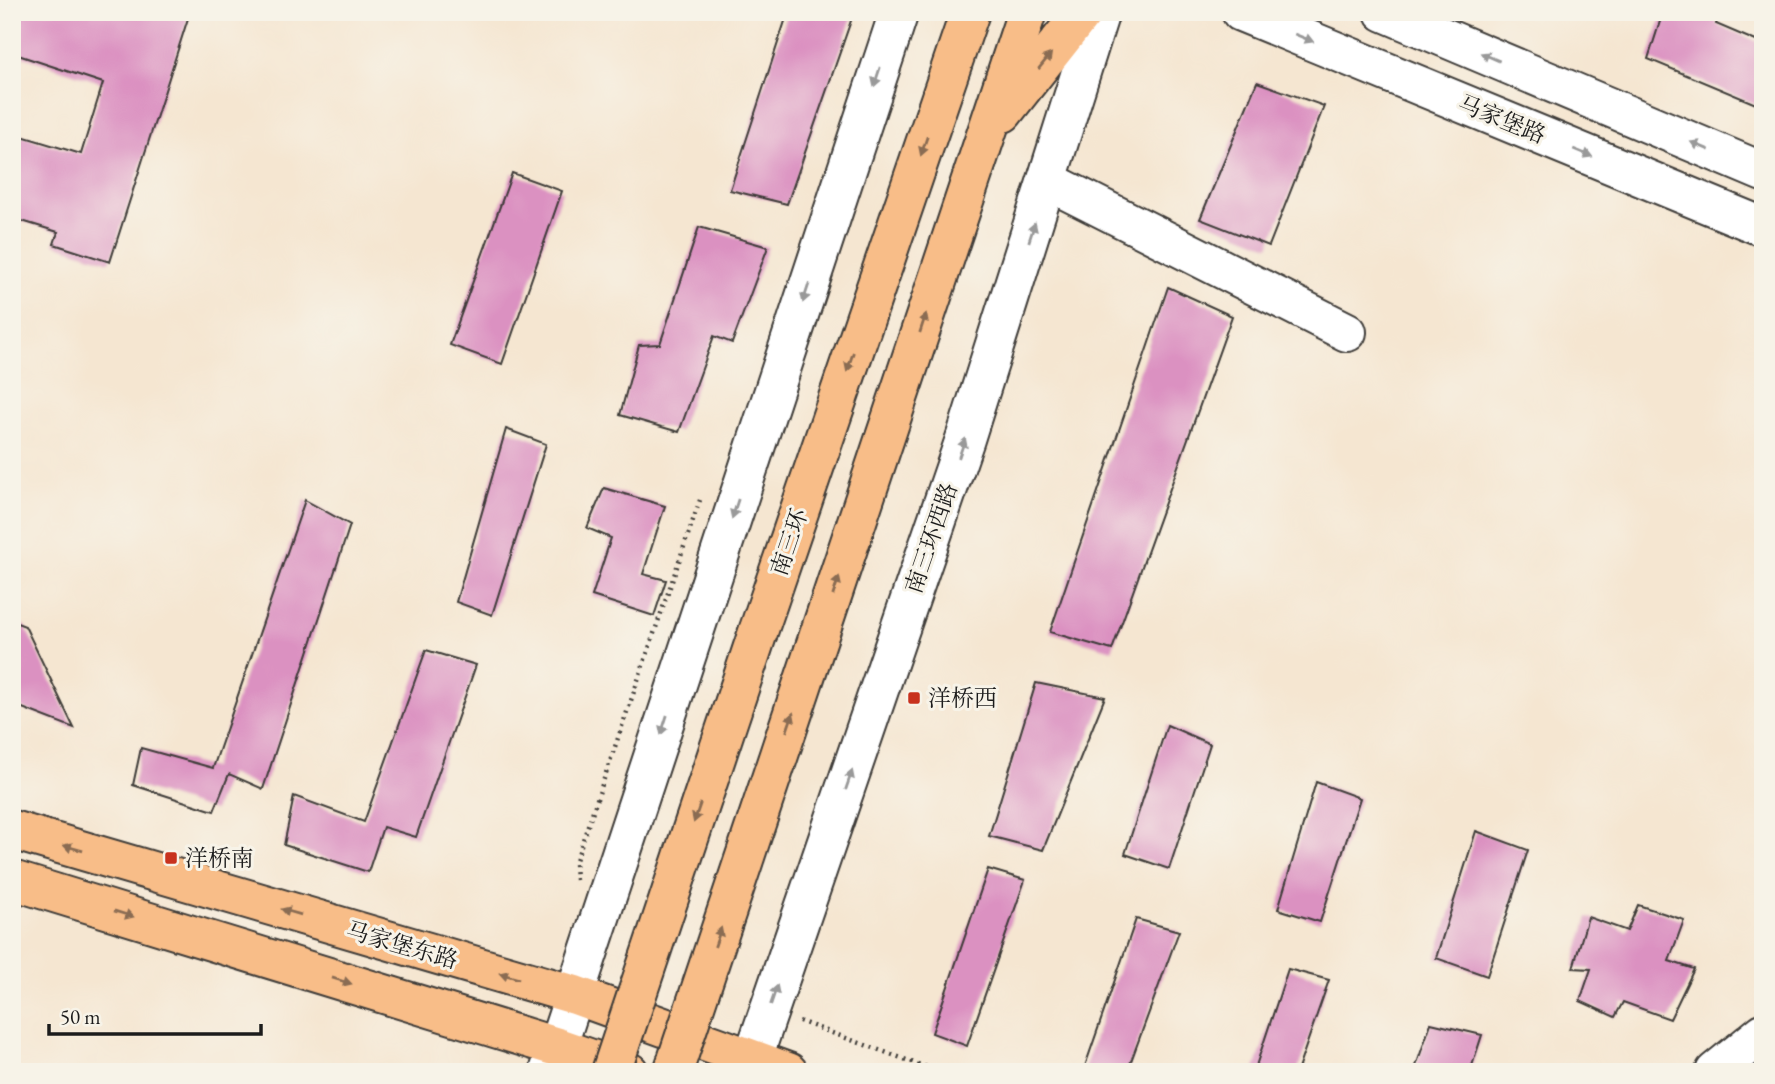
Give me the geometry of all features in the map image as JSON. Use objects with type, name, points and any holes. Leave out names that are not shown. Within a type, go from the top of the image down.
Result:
[{"type":"main road","name":"南三环","points":[[611,1072],[970,12]]},
{"type":"main road","points":[[673,1072],[1027,12]]},
{"type":"main road","points":[[987,133],[1083,12]]},
{"type":"main road","name":"马家堡东路","points":[[12,830],[575,995],[750,1066],[788,1072]]},
{"type":"main road","points":[[12,880],[553,1059],[629,1072]]},
{"type":"street","points":[[553,1059],[899,12]]},
{"type":"street","name":"南三环西路","points":[[750,1066],[965,439],[1100,12]]},
{"type":"street","name":"马家堡路","points":[[1241,12],[1763,227]]},
{"type":"street","points":[[1384,12],[1763,172]]},
{"type":"street","points":[[1048,181],[1347,332]]},
{"type":"street","points":[[1716,1072],[1763,1033]]},
{"type":"building","points":[[14,12],[190,12],[110,262],[54,244],[58,232],[12,218],[12,133],[81,154],[103,83],[12,53]]},
{"type":"building","points":[[788,12],[854,12],[787,204],[730,190]]},
{"type":"building","points":[[1663,12],[1720,12],[1716,24],[1763,44],[1763,107],[1648,59]]},
{"type":"building","points":[[1257,82],[1324,106],[1269,246],[1200,219]]},
{"type":"building","points":[[512,173],[562,191],[502,364],[450,345]]},
{"type":"building","points":[[699,227],[768,247],[732,343],[714,336],[679,432],[620,415],[639,345],[660,344]]},
{"type":"building","points":[[1168,287],[1232,316],[1112,650],[1050,632]]},
{"type":"building","points":[[506,429],[546,444],[492,615],[456,602]]},
{"type":"building","points":[[604,488],[665,506],[643,574],[666,580],[654,616],[592,596],[611,538],[587,528]]},
{"type":"building","points":[[305,500],[350,525],[263,789],[229,774],[214,811],[133,785],[141,748],[213,768]]},
{"type":"building","points":[[12,621],[25,626],[74,728],[12,704]]},
{"type":"building","points":[[426,650],[476,665],[416,837],[383,827],[368,872],[284,845],[294,796],[364,822]]},
{"type":"building","points":[[1036,683],[1105,697],[1043,850],[989,836]]},
{"type":"building","points":[[1167,725],[1210,744],[1169,869],[1125,854]]},
{"type":"building","points":[[1316,782],[1360,798],[1320,922],[1278,909]]},
{"type":"building","points":[[1476,831],[1528,850],[1487,976],[1436,958]]},
{"type":"building","points":[[988,869],[1025,880],[967,1046],[932,1033]]},
{"type":"building","points":[[1638,905],[1684,920],[1669,961],[1694,969],[1670,1019],[1623,1002],[1615,1017],[1580,1001],[1591,969],[1573,968],[1588,917],[1627,931]]},
{"type":"building","points":[[1136,919],[1179,931],[1127,1072],[1083,1072]]},
{"type":"building","points":[[1288,969],[1329,980],[1297,1072],[1254,1072]]},
{"type":"building","points":[[1431,1023],[1482,1035],[1470,1072],[1414,1072]]},
{"type":"place","name":"洋桥西","points":[[914,698]]},
{"type":"place","name":"洋桥南","points":[[171,858]]}]
